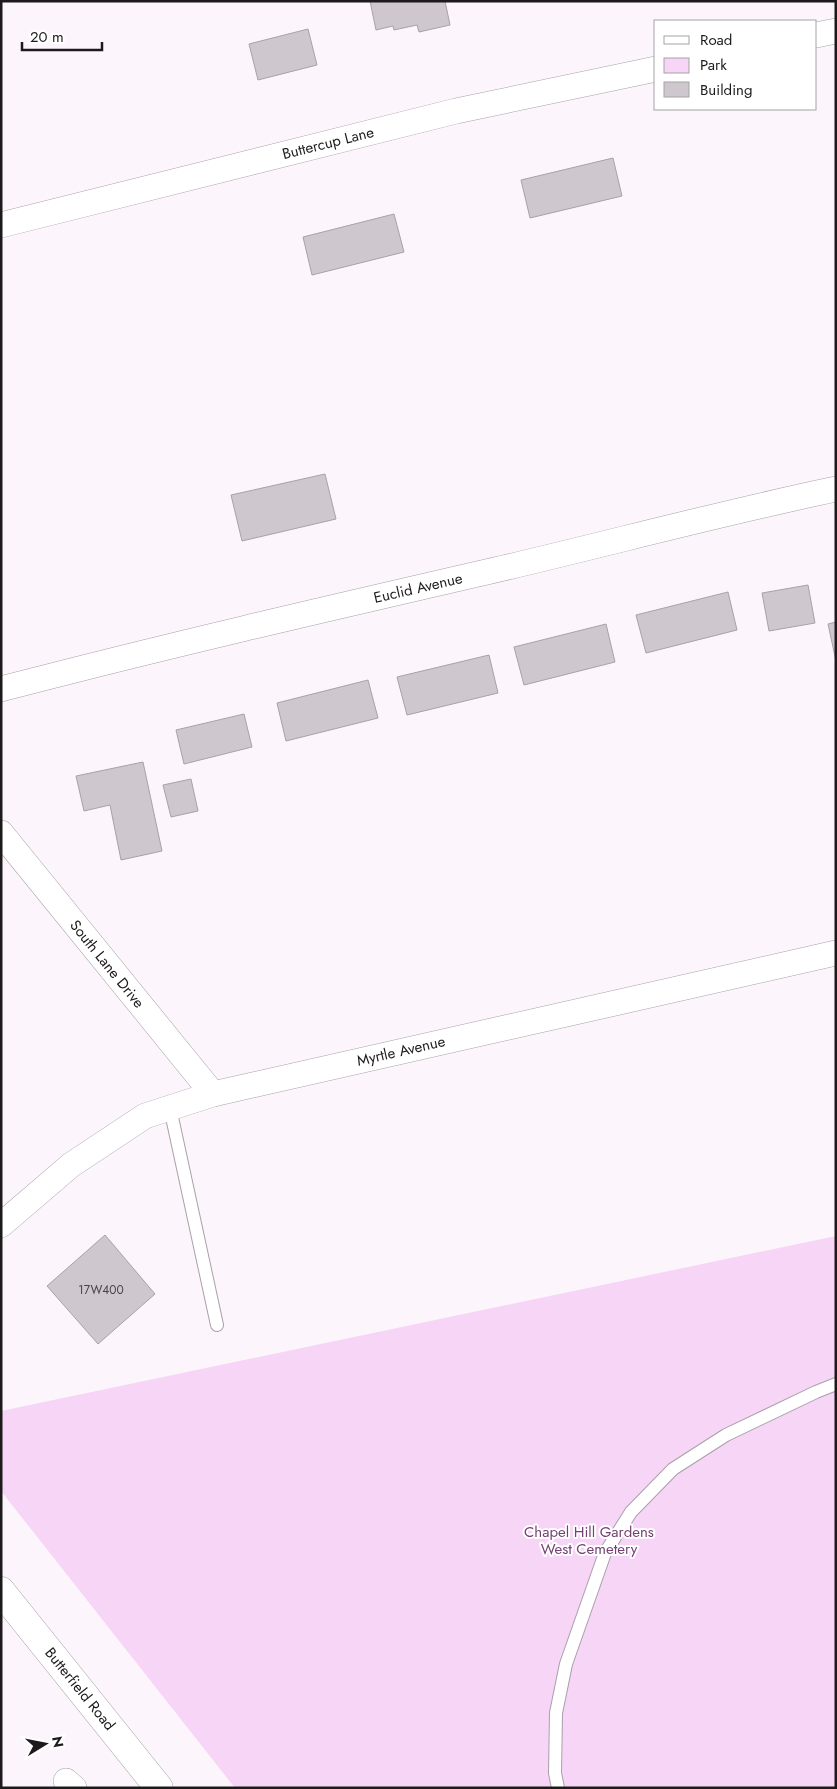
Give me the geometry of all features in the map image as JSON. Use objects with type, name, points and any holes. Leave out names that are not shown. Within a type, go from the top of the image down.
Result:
[{"type":"main road","name":"Butterfield Road","points":[[1,1591],[159,1788]]},
{"type":"street","points":[[817,36],[836,31]]},
{"type":"street","name":"Buttercup Lane","points":[[1,225],[456,111],[654,69]]},
{"type":"street","name":"Euclid Avenue","points":[[1,689],[120,658],[610,543],[772,502],[836,489]]},
{"type":"street","name":"South Lane Drive","points":[[1,833],[213,1094]]},
{"type":"street","name":"Myrtle Avenue","points":[[1,1225],[71,1165],[145,1116],[213,1094],[836,953]]},
{"type":"lane","points":[[170,1108],[217,1325]]},
{"type":"lane","points":[[558,1788],[555,1773],[556,1713],[566,1664],[605,1553],[631,1512],[673,1469],[726,1434],[836,1384]]},
{"type":"green space","name":"Chapel Hill Gardens West Cemetery","points":[[836,1236],[836,1788],[235,1788],[1,1491],[1,1411]]},
{"type":"building","points":[[370,1],[445,1],[450,25],[419,32],[417,25],[394,30],[393,26],[376,30]]},
{"type":"building","points":[[308,29],[317,65],[258,80],[249,44]]},
{"type":"building","points":[[613,158],[622,196],[530,218],[521,180]]},
{"type":"building","points":[[394,214],[404,252],[312,275],[303,237]]},
{"type":"building","points":[[325,474],[336,519],[242,541],[231,495]]},
{"type":"building","points":[[808,585],[815,623],[769,631],[762,593]]},
{"type":"building","points":[[728,592],[737,630],[646,653],[636,615]]},
{"type":"building","points":[[836,622],[836,661],[828,624]]},
{"type":"building","points":[[606,624],[615,662],[524,685],[514,647]]},
{"type":"building","points":[[489,655],[498,693],[407,715],[397,677]]},
{"type":"building","points":[[368,680],[378,718],[286,741],[277,703]]},
{"type":"building","points":[[244,714],[252,747],[184,764],[176,730]]},
{"type":"building","points":[[143,762],[162,851],[121,860],[110,805],[84,811],[76,776]]},
{"type":"building","points":[[191,779],[198,811],[171,817],[163,785]]},
{"type":"building","points":[[105,1235],[155,1294],[98,1344],[47,1286]]}]
